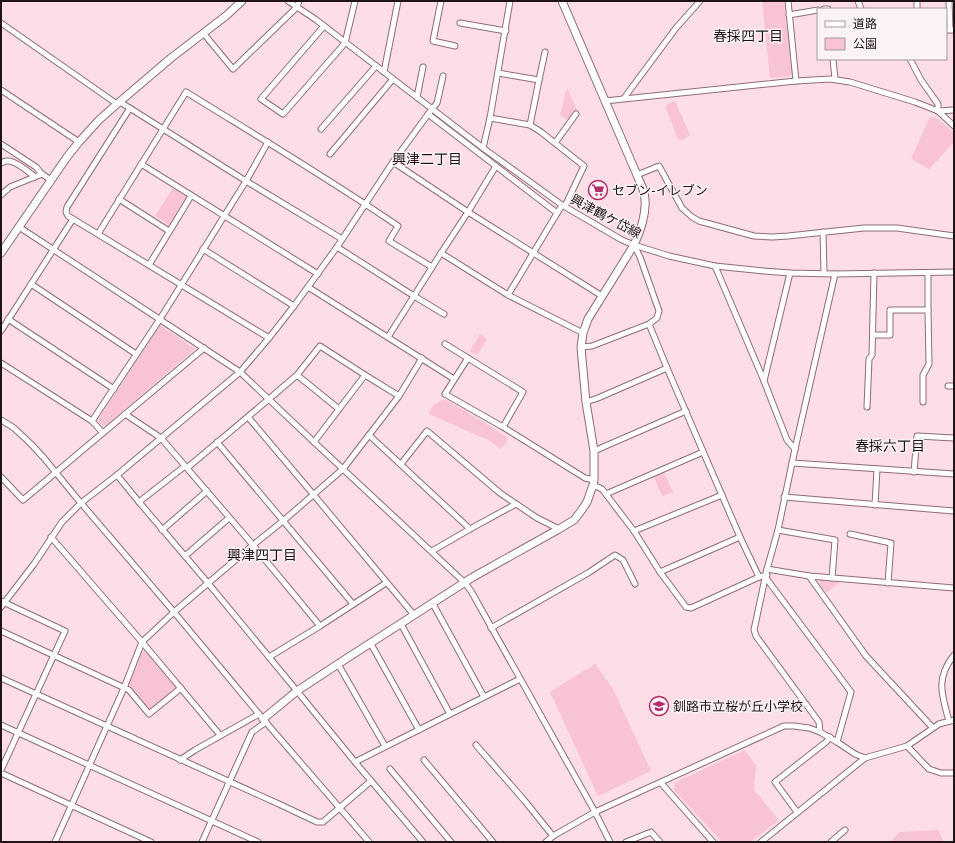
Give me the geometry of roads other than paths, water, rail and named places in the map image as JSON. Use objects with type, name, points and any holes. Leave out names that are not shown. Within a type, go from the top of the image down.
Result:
[{"type":"street","points":[[1,252],[79,142],[99,120],[171,58],[228,15],[242,1]]},
{"type":"street","name":"興津鶴ケ岱線","points":[[288,1],[324,26],[484,148],[563,205],[622,240],[634,245],[669,256],[715,266],[790,273],[835,274],[954,272]]},
{"type":"street","points":[[204,34],[233,69],[297,7],[299,1]]},
{"type":"street","points":[[324,26],[261,99],[283,114],[345,42],[355,1]]},
{"type":"street","points":[[384,72],[398,1]]},
{"type":"street","points":[[441,1],[433,41],[455,46]]},
{"type":"street","points":[[484,148],[506,31],[510,1]]},
{"type":"street","points":[[202,842],[252,732],[263,718],[297,691],[473,577],[559,530],[574,520],[582,511],[587,502],[594,483],[594,451],[586,402],[581,347],[583,333],[588,319],[634,245],[645,206],[644,193],[637,175],[562,1]]},
{"type":"street","points":[[624,98],[676,28],[700,1]]},
{"type":"street","points":[[788,1],[796,81]]},
{"type":"street","points":[[949,1],[950,30]]},
{"type":"street","points":[[789,15],[817,10]]},
{"type":"street","points":[[1,23],[118,103],[130,108],[163,128],[246,181],[342,239]]},
{"type":"street","points":[[460,23],[506,31]]},
{"type":"street","points":[[530,125],[545,52]]},
{"type":"street","points":[[833,60],[835,79]]},
{"type":"street","points":[[911,60],[921,80],[938,104],[938,112]]},
{"type":"street","points":[[321,129],[376,66]]},
{"type":"street","points":[[417,97],[423,67]]},
{"type":"street","points":[[498,72],[539,80]]},
{"type":"street","points":[[1,770],[65,631],[2,604],[34,564],[62,522],[82,503],[240,372],[269,338],[318,274],[394,162],[437,103],[443,76]]},
{"type":"street","points":[[604,101],[830,78],[850,82],[915,102],[938,112],[954,126]]},
{"type":"street","points":[[330,154],[393,79]]},
{"type":"street","points":[[1,90],[79,142]]},
{"type":"street","points":[[98,234],[186,92],[268,142],[398,226],[390,241],[432,267]]},
{"type":"street","points":[[130,108],[67,207],[66,212],[68,216],[269,338]]},
{"type":"street","points":[[938,112],[954,110]]},
{"type":"street","points":[[428,114],[557,212]]},
{"type":"street","points":[[555,143],[576,114]]},
{"type":"street","points":[[490,118],[530,125],[584,166],[563,205],[557,212],[508,295]]},
{"type":"street","points":[[92,421],[203,250],[223,215],[246,181],[268,142]]},
{"type":"street","points":[[1,144],[36,167],[42,174],[51,180]]},
{"type":"street","points":[[1,164],[6,161],[13,162],[35,177]]},
{"type":"street","points":[[394,162],[468,212],[602,296]]},
{"type":"street","points":[[141,164],[318,274]]},
{"type":"street","points":[[388,337],[496,166]]},
{"type":"street","points":[[637,175],[660,166],[682,208],[692,217],[699,221],[754,236],[777,237],[864,228],[896,228],[954,236]]},
{"type":"street","points":[[1,195],[10,187],[42,174]]},
{"type":"street","points":[[149,265],[191,196]]},
{"type":"street","points":[[119,199],[170,231]]},
{"type":"street","points":[[1,331],[73,219]]},
{"type":"street","points":[[19,227],[160,318],[240,372],[465,583],[471,591],[595,812],[610,842]]},
{"type":"street","points":[[823,232],[824,273]]},
{"type":"street","points":[[581,347],[592,346],[649,324],[656,318],[659,311],[644,264],[634,245]]},
{"type":"street","points":[[337,246],[444,314]]},
{"type":"street","points":[[203,250],[294,306]]},
{"type":"street","points":[[440,253],[508,295],[583,333]]},
{"type":"street","points":[[715,266],[764,381],[787,440],[795,448]]},
{"type":"street","points":[[764,381],[790,273]]},
{"type":"street","points":[[867,407],[869,359],[872,355],[874,273]]},
{"type":"street","points":[[923,402],[923,375],[929,364],[928,273]]},
{"type":"street","points":[[820,732],[819,722],[756,636],[754,630],[778,530],[784,497],[835,274]]},
{"type":"street","points":[[31,284],[136,354]]},
{"type":"street","points":[[308,287],[454,379]]},
{"type":"street","points":[[873,335],[890,335],[890,310],[928,310]]},
{"type":"street","points":[[8,320],[114,389]]},
{"type":"street","points":[[649,324],[722,496],[759,577]]},
{"type":"street","points":[[445,344],[523,392],[503,427]]},
{"type":"street","points":[[139,502],[186,467],[269,399],[296,375],[320,346],[399,396]]},
{"type":"street","points":[[1,477],[23,500],[204,348]]},
{"type":"street","points":[[55,842],[124,688],[142,642],[174,612],[343,469],[399,396],[422,358]]},
{"type":"street","points":[[468,358],[445,394],[503,427],[602,489],[634,531],[660,572],[686,607],[691,608],[767,574],[954,588]]},
{"type":"street","points":[[1,363],[92,421],[103,433]]},
{"type":"street","points":[[586,402],[667,368]]},
{"type":"street","points":[[296,375],[339,409]]},
{"type":"street","points":[[314,442],[365,375]]},
{"type":"street","points":[[948,386],[954,386]]},
{"type":"street","points":[[594,451],[686,411]]},
{"type":"street","points":[[124,414],[161,438],[320,626]]},
{"type":"street","points":[[248,417],[414,615]]},
{"type":"street","points":[[1,420],[14,428],[31,444],[56,472],[369,842]]},
{"type":"street","points":[[401,464],[427,431],[500,493],[537,518],[559,530]]},
{"type":"street","points":[[369,435],[470,529]]},
{"type":"street","points":[[914,472],[917,436],[954,438]]},
{"type":"street","points":[[217,442],[353,604]]},
{"type":"street","points":[[606,494],[703,452]]},
{"type":"street","points":[[792,463],[954,474]]},
{"type":"street","points":[[875,505],[877,469]]},
{"type":"street","points":[[117,475],[355,762],[424,842]]},
{"type":"street","points":[[162,530],[207,491]]},
{"type":"street","points":[[634,531],[722,496]]},
{"type":"street","points":[[784,497],[954,510]]},
{"type":"street","points":[[432,552],[516,504]]},
{"type":"street","points":[[185,556],[230,518]]},
{"type":"street","points":[[778,530],[835,540],[832,578]]},
{"type":"street","points":[[850,534],[891,543],[888,582]]},
{"type":"street","points":[[51,537],[220,735]]},
{"type":"street","points":[[660,572],[740,537]]},
{"type":"street","points":[[491,628],[588,573],[615,555],[623,560],[635,584]]},
{"type":"street","points":[[767,574],[852,692],[837,742]]},
{"type":"street","points":[[809,576],[866,656],[933,728]]},
{"type":"street","points":[[269,657],[386,583]]},
{"type":"street","points":[[433,604],[484,697]]},
{"type":"street","points":[[401,624],[450,714]]},
{"type":"street","points":[[1,631],[129,690],[149,714],[181,688]]},
{"type":"street","points":[[371,644],[419,730]]},
{"type":"street","points":[[761,842],[865,758],[907,746],[939,724],[952,720],[941,692],[941,684],[949,662],[954,655]]},
{"type":"street","points":[[338,664],[385,746]]},
{"type":"street","points":[[1,678],[317,822],[323,822],[371,781]]},
{"type":"street","points":[[355,762],[520,679]]},
{"type":"street","points":[[180,760],[220,735],[263,718]]},
{"type":"street","points":[[1,725],[258,842]]},
{"type":"street","points":[[546,842],[553,836],[595,812],[784,726],[809,728],[820,732],[855,754],[865,758]]},
{"type":"street","points":[[797,812],[775,782],[826,742],[830,737]]},
{"type":"street","points":[[476,745],[553,836]]},
{"type":"street","points":[[907,746],[929,769],[941,773],[954,773]]},
{"type":"street","points":[[424,760],[493,842]]},
{"type":"street","points":[[390,769],[451,842]]},
{"type":"street","points":[[1,773],[151,842]]},
{"type":"street","points":[[660,783],[713,842]]},
{"type":"street","points":[[831,842],[845,830]]},
{"type":"street","points":[[626,842],[651,832],[660,842]]},
{"type":"place","name":"セブン-イレブン","points":[[598,190]]},
{"type":"place","name":"釧路市立桜が丘小学校","points":[[659,706]]},
{"type":"district","name":"春採四丁目","points":[[748,36]]},
{"type":"district","name":"興津二丁目","points":[[427,159]]},
{"type":"district","name":"春採六丁目","points":[[890,446]]},
{"type":"district","name":"興津四丁目","points":[[262,555]]}]
